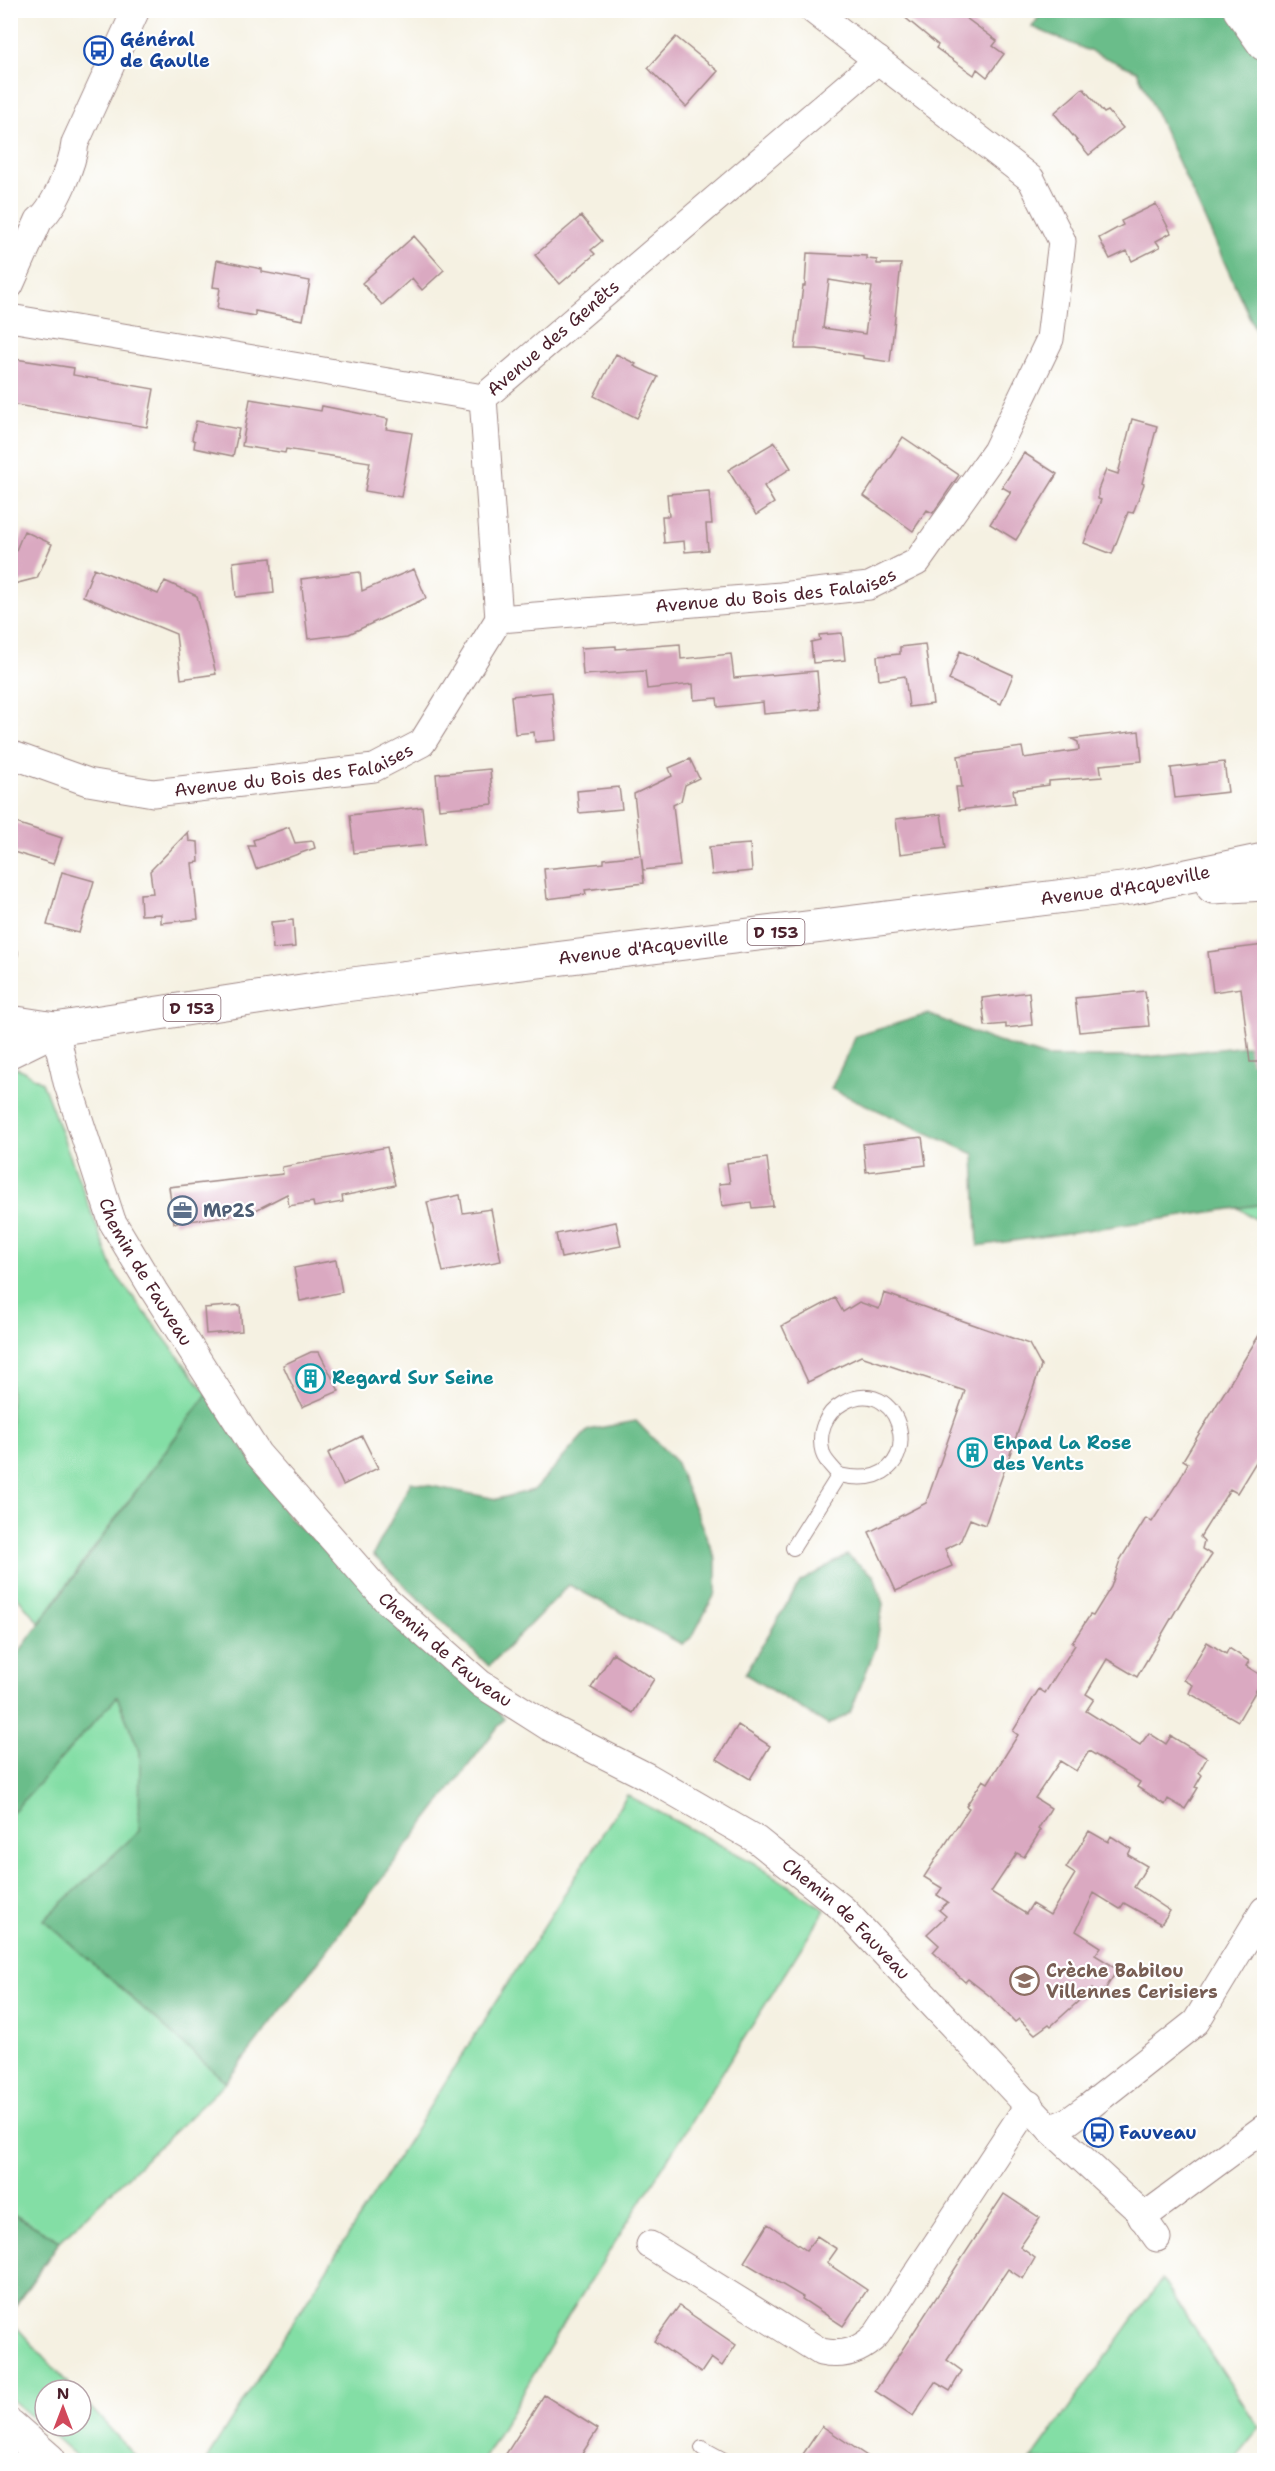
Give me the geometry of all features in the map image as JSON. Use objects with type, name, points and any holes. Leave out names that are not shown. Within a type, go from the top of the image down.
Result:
[{"type":"main road","points":[[1241,11],[1264,44]]},
{"type":"main road","name":"Avenue d'Acqueville","points":[[55,1029],[328,987],[1130,888],[1264,860]]},
{"type":"main road","name":"D 153","points":[[1130,888],[1264,884]]},
{"type":"main road","name":"D 153","points":[[10,1022],[55,1029]]},
{"type":"main road","name":"D 153","points":[[10,1051],[55,1029]]},
{"type":"main road","points":[[10,2426],[49,2460]]},
{"type":"street","points":[[10,285],[39,220],[48,213],[74,155],[75,143],[135,10]]},
{"type":"street","name":"Avenue du Bois des Falaises","points":[[10,754],[88,782],[153,793],[374,768],[422,743],[499,620],[781,596],[868,586],[917,562],[996,452],[1050,339],[1062,241],[1031,179],[813,10]]},
{"type":"street","name":"Avenue des Genêts","points":[[10,318],[483,398],[878,60]]},
{"type":"street","points":[[483,398],[499,620]]},
{"type":"street","name":"Chemin de Fauveau","points":[[55,1029],[68,1082],[112,1221],[258,1454],[387,1601],[481,1684],[549,1727],[648,1777],[757,1840],[842,1908],[1029,2104],[1050,2129],[1136,2208],[1150,2228],[1264,2128]]},
{"type":"street","points":[[1050,2129],[1069,2121],[1196,2022],[1264,1910]]},
{"type":"street","points":[[650,2245],[821,2352],[836,2355],[848,2353],[865,2346],[877,2334],[1029,2104]]},
{"type":"lane","points":[[852,1398],[873,1398],[895,1413],[902,1433],[900,1454],[883,1473],[855,1479],[839,1475],[823,1455],[821,1429],[833,1409],[852,1398]]},
{"type":"lane","points":[[793,1548],[839,1475]]},
{"type":"lane","points":[[702,2448],[724,2460]]},
{"type":"green space","points":[[1043,11],[1264,11],[1264,349],[1137,71],[1032,27]]},
{"type":"green space","points":[[928,1014],[989,1039],[1046,1057],[1147,1057],[1264,1044],[1264,1204],[978,1246],[974,1154],[831,1089],[856,1036]]},
{"type":"green space","points":[[18,1068],[42,1082],[114,1272],[207,1394],[39,1623],[11,1589],[10,1069]]},
{"type":"green space","points":[[1264,1204],[1264,1225],[1237,1207]]},
{"type":"green space","points":[[207,1394],[290,1519],[470,1674],[504,1719],[226,2082],[44,1920],[139,1831],[140,1752],[117,1697],[11,1814],[11,1663]]},
{"type":"green space","points":[[636,1421],[675,1461],[716,1560],[716,1592],[692,1637],[682,1644],[569,1585],[489,1666],[373,1555],[411,1482],[497,1499],[534,1490],[588,1430]]},
{"type":"green space","points":[[847,1555],[874,1576],[883,1604],[876,1647],[850,1713],[828,1725],[745,1674],[800,1582]]},
{"type":"green space","points":[[117,1697],[140,1752],[140,1831],[44,1920],[226,2082],[60,2241],[11,2213],[10,1814]]},
{"type":"green space","points":[[627,1795],[754,1863],[825,1910],[564,2323],[483,2460],[206,2460]]},
{"type":"green space","points":[[11,2213],[60,2241],[11,2312]]},
{"type":"green space","points":[[1162,2279],[1259,2428],[1233,2460],[1031,2460]]},
{"type":"green space","points":[[11,2321],[63,2378],[33,2378],[33,2418],[11,2399]]},
{"type":"green space","points":[[93,2410],[139,2460],[81,2460],[56,2438],[93,2438]]},
{"type":"building","points":[[896,10],[955,10],[997,41],[993,46],[1004,54],[987,77],[977,69],[974,75],[936,48],[938,45]]},
{"type":"building","points":[[676,37],[718,71],[686,107],[648,68]]},
{"type":"building","points":[[1083,88],[1104,113],[1108,111],[1123,128],[1089,155],[1054,113]]},
{"type":"building","points":[[1156,204],[1171,233],[1156,241],[1160,247],[1132,261],[1127,251],[1110,259],[1099,238],[1123,225],[1121,221]]},
{"type":"building","points":[[581,216],[602,241],[591,250],[595,254],[560,284],[535,255]]},
{"type":"building","points":[[414,236],[444,270],[422,290],[412,278],[382,305],[362,283]]},
{"type":"building","points":[[807,253],[867,256],[867,259],[877,260],[877,264],[901,264],[890,362],[817,349],[795,349],[803,286],[805,286]],"holes":[[[829,280],[872,287],[865,334],[823,328]]]},
{"type":"building","points":[[217,260],[310,281],[303,320],[255,311],[255,316],[217,309],[220,288],[213,287]]},
{"type":"building","points":[[616,354],[636,364],[634,366],[658,377],[637,418],[594,396]]},
{"type":"building","points":[[15,359],[74,368],[73,375],[154,389],[147,427],[10,404]]},
{"type":"building","points":[[250,399],[321,411],[322,406],[388,419],[386,429],[412,433],[401,497],[365,491],[370,462],[286,449],[285,453],[242,446]]},
{"type":"building","points":[[1132,419],[1157,426],[1142,483],[1144,484],[1133,513],[1128,512],[1112,554],[1084,543],[1101,500],[1098,499],[1098,490],[1106,470],[1118,474]]},
{"type":"building","points":[[196,421],[239,429],[233,456],[194,448],[195,441],[192,439]]},
{"type":"building","points":[[903,437],[959,475],[933,513],[927,510],[913,531],[864,496]]},
{"type":"building","points":[[775,442],[791,468],[764,486],[774,503],[756,515],[728,470]]},
{"type":"building","points":[[1024,453],[1057,474],[1016,540],[990,524],[1011,492],[1002,487]]},
{"type":"building","points":[[709,491],[712,524],[706,524],[708,550],[685,552],[684,541],[664,543],[662,516],[669,516],[667,494]]},
{"type":"building","points":[[24,531],[52,544],[37,578],[10,585],[10,556],[14,555]]},
{"type":"building","points":[[271,558],[274,593],[236,597],[233,562]]},
{"type":"building","points":[[94,568],[158,594],[165,581],[197,596],[216,674],[181,679],[176,634],[83,596]]},
{"type":"building","points":[[414,569],[426,598],[349,634],[308,639],[301,579],[360,572],[362,591]]},
{"type":"building","points":[[842,633],[845,660],[813,663],[811,642],[820,640],[819,635]]},
{"type":"building","points":[[680,644],[681,659],[731,654],[734,678],[817,671],[820,709],[764,714],[763,702],[718,707],[717,698],[694,700],[693,684],[647,689],[645,671],[583,675],[581,648],[616,646],[616,649]]},
{"type":"building","points":[[925,644],[933,704],[909,707],[905,676],[879,680],[877,656],[900,654],[900,647]]},
{"type":"building","points":[[960,651],[1013,675],[1001,704],[949,680]]},
{"type":"building","points":[[552,692],[556,740],[535,742],[534,732],[515,734],[511,696]]},
{"type":"building","points":[[1139,731],[1142,761],[1100,765],[1102,777],[1049,781],[1049,785],[1013,790],[1015,803],[959,810],[956,787],[962,787],[958,756],[1022,747],[1024,758],[1079,750],[1078,742],[1072,739]]},
{"type":"building","points":[[690,759],[699,778],[685,785],[681,801],[673,805],[680,866],[643,870],[634,794],[672,776],[669,768]]},
{"type":"building","points":[[1224,762],[1228,792],[1175,798],[1171,768]]},
{"type":"building","points":[[490,769],[493,804],[439,809],[436,774]]},
{"type":"building","points":[[619,787],[622,809],[579,813],[577,791]]},
{"type":"building","points":[[422,807],[426,845],[354,853],[350,815]]},
{"type":"building","points":[[941,814],[946,848],[900,854],[896,819]]},
{"type":"building","points":[[10,821],[62,838],[53,864],[10,851]]},
{"type":"building","points":[[289,827],[295,843],[313,841],[315,848],[256,869],[248,846],[255,846],[253,840]]},
{"type":"building","points":[[188,832],[189,841],[198,842],[199,862],[192,863],[198,919],[161,923],[161,914],[141,915],[140,894],[153,893],[150,871]]},
{"type":"building","points":[[750,844],[752,871],[712,875],[709,847]]},
{"type":"building","points":[[641,855],[644,883],[585,890],[586,894],[547,899],[544,869],[604,863],[604,859]]},
{"type":"building","points":[[62,872],[94,881],[79,933],[47,925]]},
{"type":"building","points":[[293,920],[295,947],[273,949],[271,922]]},
{"type":"building","points":[[1264,945],[1264,1062],[1250,1062],[1241,988],[1213,992],[1208,952]]},
{"type":"building","points":[[1145,991],[1149,1026],[1079,1032],[1075,998]]},
{"type":"building","points":[[1029,992],[1032,1025],[1006,1028],[1006,1024],[985,1026],[982,998]]},
{"type":"building","points":[[922,1137],[926,1165],[866,1172],[863,1144]]},
{"type":"building","points":[[387,1147],[395,1185],[342,1196],[343,1202],[314,1207],[313,1202],[289,1206],[287,1194],[250,1213],[174,1223],[169,1187],[283,1174],[282,1167]]},
{"type":"building","points":[[767,1158],[773,1206],[752,1208],[751,1202],[722,1206],[719,1184],[730,1183],[727,1163]]},
{"type":"building","points":[[460,1195],[463,1213],[491,1209],[501,1261],[443,1272],[427,1202]]},
{"type":"building","points":[[616,1222],[621,1246],[561,1258],[556,1234]]},
{"type":"building","points":[[336,1260],[342,1292],[300,1301],[294,1268]]},
{"type":"building","name":"Ehpad La Rose des Vents","points":[[884,1293],[1029,1344],[1041,1366],[985,1525],[970,1519],[960,1542],[945,1549],[952,1566],[896,1591],[869,1532],[926,1503],[965,1391],[861,1356],[808,1382],[782,1326],[835,1298],[843,1312],[859,1302],[879,1309]]},
{"type":"building","points":[[240,1305],[242,1331],[206,1334],[204,1308]]},
{"type":"building","points":[[1264,1327],[1264,1449],[1237,1493],[1230,1489],[1200,1537],[1204,1541],[1202,1549],[1212,1555],[1182,1600],[1137,1677],[1107,1659],[1086,1694],[1094,1699],[1086,1711],[1140,1745],[1149,1733],[1166,1744],[1171,1736],[1207,1758],[1199,1772],[1202,1775],[1195,1787],[1198,1788],[1185,1809],[1168,1799],[1165,1805],[1137,1787],[1140,1782],[1089,1751],[1076,1771],[1060,1761],[1035,1798],[1051,1808],[1038,1829],[1041,1830],[1024,1857],[1017,1853],[991,1892],[1026,1914],[1032,1904],[1050,1915],[1075,1874],[1066,1868],[1089,1831],[1108,1842],[1111,1836],[1131,1849],[1128,1855],[1147,1866],[1134,1887],[1170,1911],[1161,1924],[1124,1903],[1120,1909],[1094,1893],[1076,1931],[1101,1947],[1095,1955],[1118,1969],[1101,1996],[1092,1989],[1051,2026],[1049,2024],[1035,2034],[1019,2019],[1015,2022],[991,1997],[968,1979],[965,1982],[933,1952],[939,1945],[927,1934],[946,1916],[939,1910],[948,1902],[937,1895],[942,1888],[924,1877],[969,1808],[966,1806],[983,1780],[988,1783],[1018,1735],[1013,1731],[1039,1689],[1045,1693],[1075,1645],[1072,1643],[1090,1615],[1093,1616],[1111,1587],[1120,1560],[1146,1518],[1152,1522],[1180,1479],[1188,1463],[1183,1460]]},
{"type":"building","name":"Regard Sur Seine","points":[[311,1352],[319,1352],[339,1391],[302,1407],[283,1365]]},
{"type":"building","points":[[362,1436],[378,1468],[343,1485],[328,1453]]},
{"type":"building","points":[[1207,1642],[1226,1654],[1229,1648],[1249,1661],[1246,1666],[1264,1677],[1238,1721],[1189,1693],[1193,1685],[1184,1680]]},
{"type":"building","points":[[613,1653],[654,1679],[633,1713],[591,1688]]},
{"type":"building","points":[[738,1725],[770,1746],[750,1779],[717,1759]]},
{"type":"building","points":[[1004,2194],[1040,2218],[1020,2247],[1035,2258],[1023,2279],[1008,2269],[947,2360],[962,2371],[950,2391],[935,2382],[913,2416],[875,2391]]},
{"type":"building","points":[[768,2224],[806,2250],[817,2236],[837,2249],[827,2263],[867,2290],[843,2326],[802,2299],[803,2297],[744,2262]]},
{"type":"building","points":[[679,2306],[736,2345],[722,2366],[711,2358],[701,2373],[654,2341]]},
{"type":"building","points":[[544,2395],[598,2429],[578,2460],[502,2460]]},
{"type":"building","points":[[822,2426],[873,2460],[799,2460]]},
{"type":"place","name":"Général de Gaulle","points":[[99,50]]},
{"type":"place","name":"MP2S","points":[[182,1211]]},
{"type":"place","name":"Regard Sur Seine","points":[[311,1378]]},
{"type":"place","name":"Ehpad La Rose des Vents","points":[[972,1453]]},
{"type":"place","name":"Crèche Babilou Villennes Cerisiers","points":[[1025,1981]]},
{"type":"place","name":"Fauveau","points":[[1098,2133]]}]
